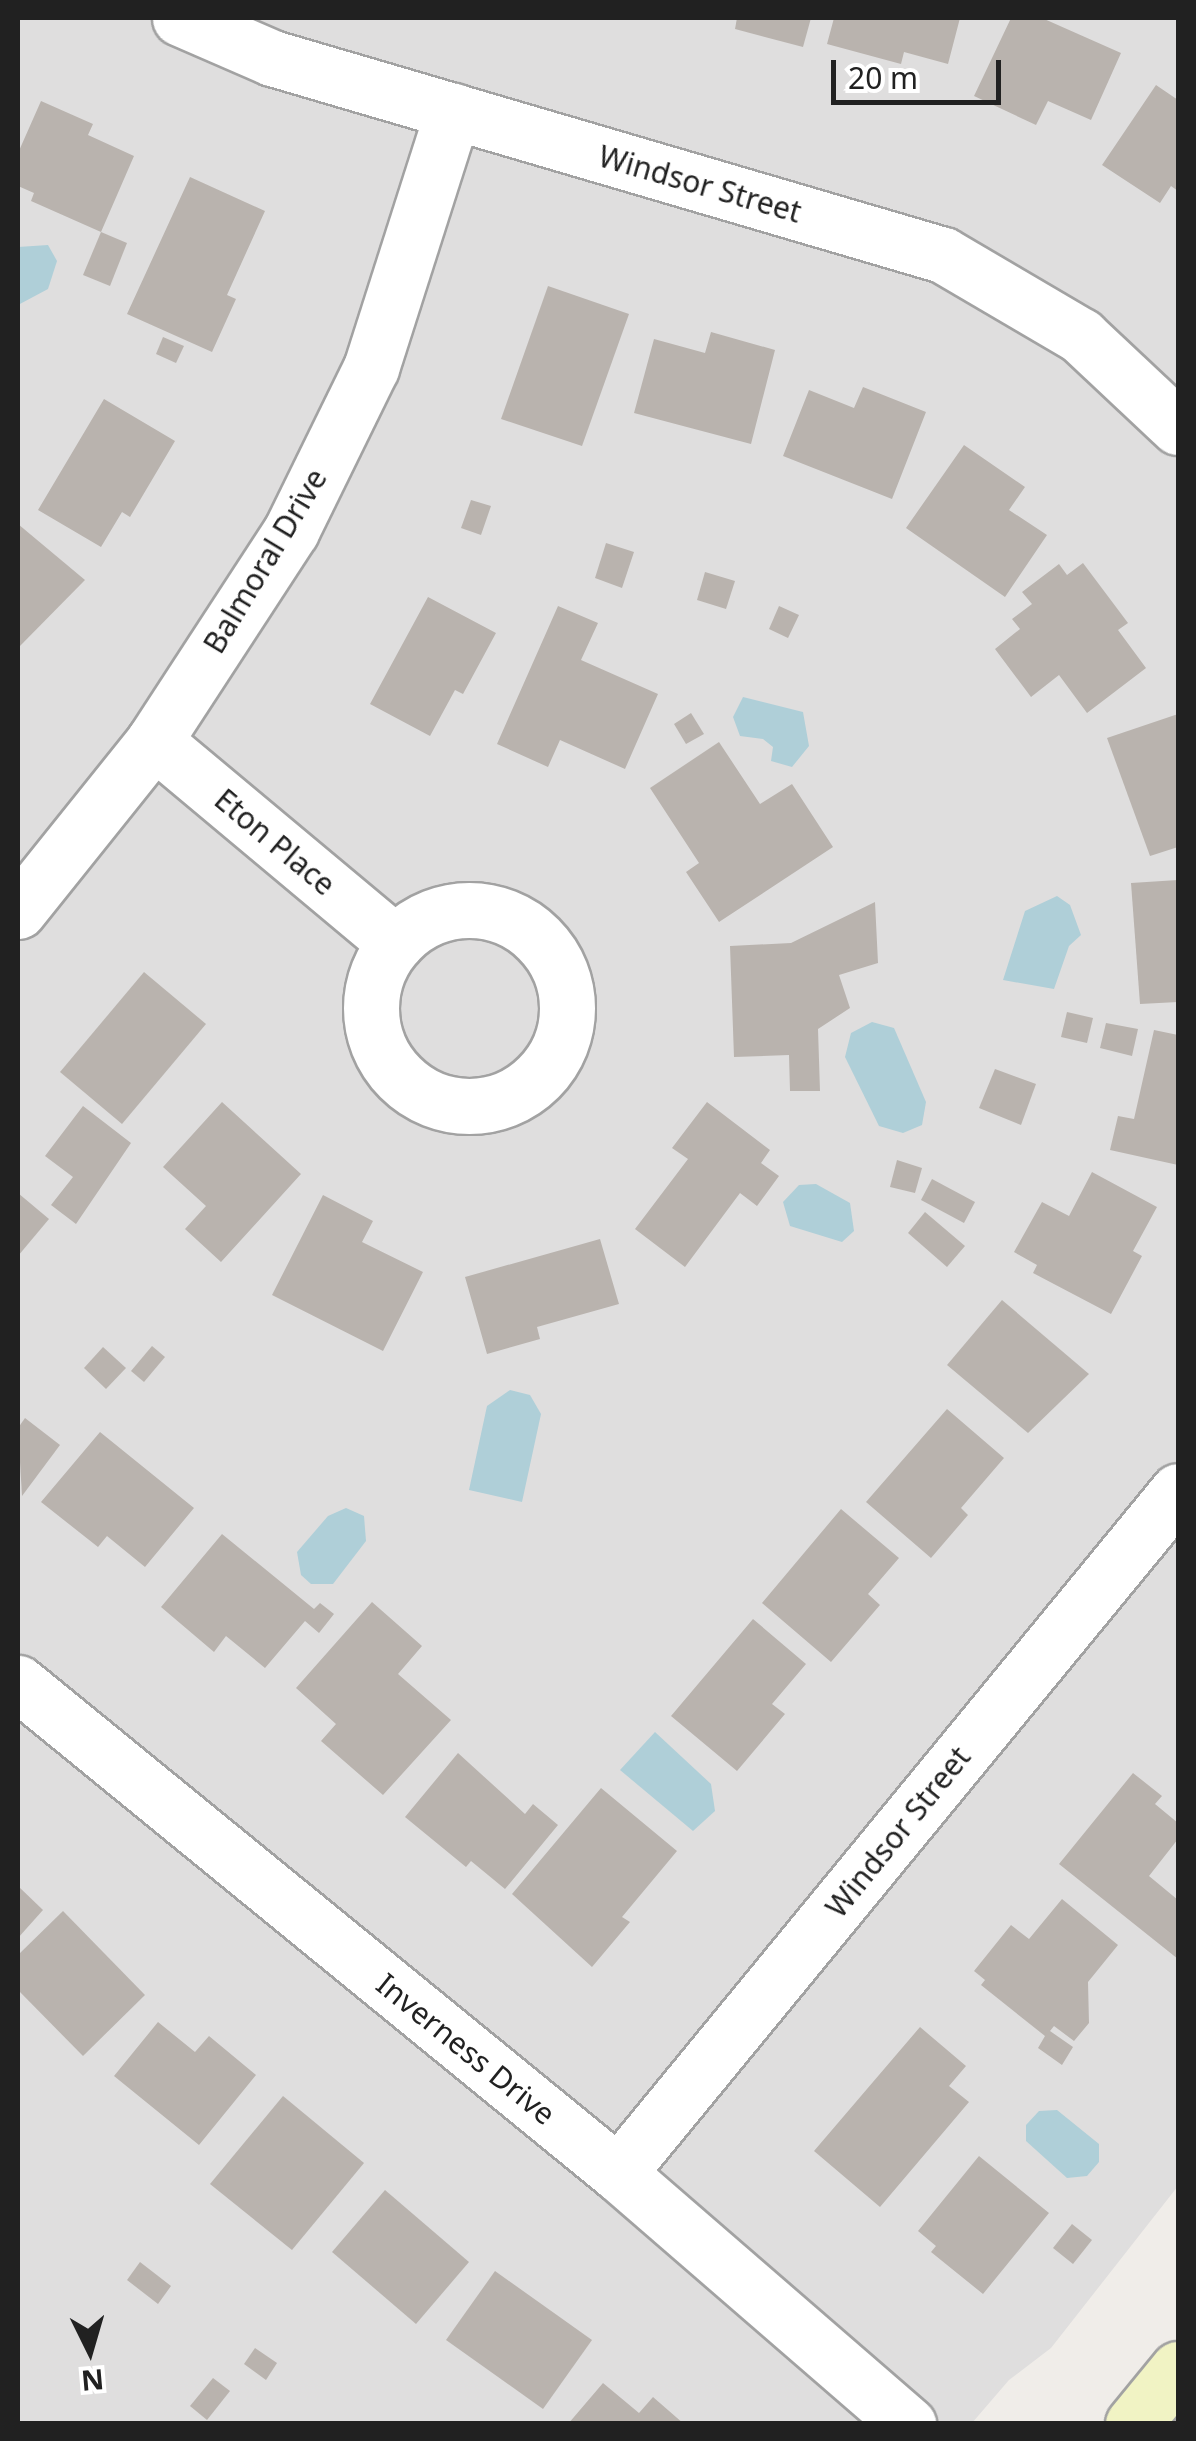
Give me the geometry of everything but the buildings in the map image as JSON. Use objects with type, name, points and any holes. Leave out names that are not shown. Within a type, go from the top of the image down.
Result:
[{"type":"main road","points":[[1134,2424],[1178,2369]]},
{"type":"street","name":"Windsor Street","points":[[180,18],[272,58],[943,255],[1081,336],[1178,427]]},
{"type":"street","name":"Balmoral Drive","points":[[18,911],[154,741],[291,530],[371,368],[453,112]]},
{"type":"street","name":"Eton Place","points":[[154,741],[396,942]]},
{"type":"street","name":"Windsor Street","points":[[618,2173],[1178,1492]]},
{"type":"street","name":"Inverness Drive","points":[[18,1683],[618,2173],[908,2424]]},
{"type":"shaded area","points":[[18,18],[1178,18],[1178,2186],[1051,2348],[1009,2380],[972,2423],[18,2423]]},
{"type":"water","points":[[48,245],[57,261],[48,289],[18,305],[18,247]]},
{"type":"water","points":[[743,697],[803,712],[809,746],[792,767],[771,761],[773,747],[763,739],[740,736],[733,717]]},
{"type":"water","points":[[1057,896],[1070,905],[1081,935],[1069,946],[1054,989],[1003,980],[1025,911]]},
{"type":"water","points":[[872,1022],[894,1028],[926,1102],[922,1125],[903,1133],[879,1126],[845,1057],[851,1033]]},
{"type":"water","points":[[816,1184],[850,1203],[854,1231],[842,1242],[790,1226],[783,1202],[799,1185]]},
{"type":"water","points":[[510,1390],[530,1395],[541,1414],[522,1502],[469,1490],[487,1406]]},
{"type":"water","points":[[346,1508],[364,1516],[366,1541],[333,1584],[311,1584],[301,1575],[297,1552],[328,1516]]},
{"type":"water","points":[[655,1732],[711,1784],[715,1811],[693,1831],[620,1770]]},
{"type":"water","points":[[1057,2110],[1099,2144],[1099,2162],[1087,2176],[1067,2178],[1026,2141],[1026,2125],[1039,2111]]}]
